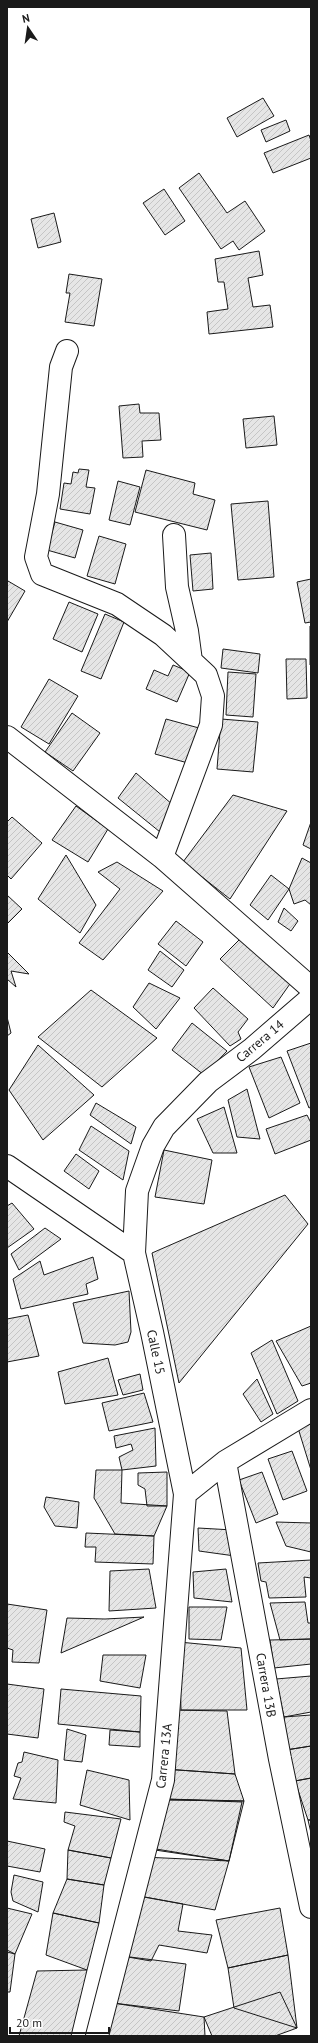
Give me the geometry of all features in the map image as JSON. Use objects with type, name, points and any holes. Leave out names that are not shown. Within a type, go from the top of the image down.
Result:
[{"type":"street","points":[[67,351],[61,367],[48,494],[36,557],[42,574],[117,604],[163,635],[206,675],[213,696],[211,725],[162,857]]},
{"type":"street","points":[[174,535],[177,587],[187,631],[191,661]]},
{"type":"street","points":[[7,737],[162,857],[311,988]]},
{"type":"street","name":"Carrera 14","points":[[208,1082],[252,1049],[311,998]]},
{"type":"street","name":"Calle 15","points":[[185,1494],[152,1332],[134,1253],[137,1191],[153,1146],[164,1127],[208,1082]]},
{"type":"street","points":[[7,1166],[134,1253]]},
{"type":"street","points":[[185,1494],[225,1462],[311,1410]]},
{"type":"street","name":"Carrera 13B","points":[[225,1462],[280,1759],[311,1907]]},
{"type":"street","name":"Carrera 13A","points":[[97,2036],[163,1780],[185,1494]]},
{"type":"building","points":[[263,98],[274,116],[237,137],[227,118]]},
{"type":"building","points":[[286,120],[290,131],[266,142],[261,130]]},
{"type":"building","points":[[309,135],[311,141],[311,158],[273,173],[264,153]]},
{"type":"building","points":[[199,173],[227,213],[245,201],[265,231],[239,250],[233,241],[221,249],[179,188]]},
{"type":"building","points":[[164,189],[185,221],[165,235],[143,203]]},
{"type":"building","points":[[54,213],[61,242],[38,248],[31,219]]},
{"type":"building","points":[[259,251],[263,275],[248,278],[253,307],[270,305],[273,327],[209,334],[207,312],[228,309],[224,282],[218,282],[215,259]]},
{"type":"building","points":[[69,274],[102,279],[94,326],[65,322],[70,293],[66,293]]},
{"type":"building","points":[[139,404],[140,413],[159,413],[161,440],[142,441],[143,457],[123,458],[119,406]]},
{"type":"building","points":[[274,416],[277,445],[246,448],[243,419]]},
{"type":"building","points":[[79,469],[89,470],[86,487],[95,488],[90,514],[60,509],[64,483],[71,484],[73,472],[78,473]]},
{"type":"building","points":[[146,470],[195,483],[193,494],[215,500],[207,530],[135,512]]},
{"type":"building","points":[[118,481],[140,487],[130,525],[109,520]]},
{"type":"building","points":[[268,501],[274,577],[238,580],[231,504]]},
{"type":"building","points":[[55,522],[83,530],[75,558],[47,550]]},
{"type":"building","points":[[99,536],[126,544],[115,584],[87,576]]},
{"type":"building","points":[[211,553],[213,589],[193,591],[190,555]]},
{"type":"building","points":[[311,579],[311,622],[305,623],[297,582]]},
{"type":"building","points":[[8,581],[25,591],[7,622],[7,583]]},
{"type":"building","points":[[69,602],[98,614],[82,652],[53,639]]},
{"type":"building","points":[[105,614],[124,622],[101,679],[81,671]]},
{"type":"building","points":[[311,626],[311,665],[310,665]]},
{"type":"building","points":[[223,649],[260,654],[258,673],[221,668]]},
{"type":"building","points":[[286,659],[306,659],[307,698],[287,699]]},
{"type":"building","points":[[173,665],[190,672],[177,702],[146,689],[154,670],[168,676]]},
{"type":"building","points":[[228,672],[256,674],[253,717],[226,715]]},
{"type":"building","points":[[49,679],[78,696],[49,744],[21,727]]},
{"type":"building","points":[[72,713],[100,733],[73,771],[45,752]]},
{"type":"building","points":[[166,719],[199,728],[188,763],[155,754]]},
{"type":"building","points":[[221,719],[258,722],[253,772],[217,769]]},
{"type":"building","points":[[136,773],[173,805],[165,836],[118,798]]},
{"type":"building","points":[[233,795],[287,811],[230,899],[183,862]]},
{"type":"building","points":[[76,806],[108,829],[88,862],[52,840]]},
{"type":"building","points":[[12,817],[42,843],[11,879],[7,875],[7,822]]},
{"type":"building","points":[[311,822],[311,849],[303,845]]},
{"type":"building","points":[[66,855],[96,905],[80,933],[38,899]]},
{"type":"building","points":[[302,858],[311,863],[311,905],[305,900],[294,904],[289,889]]},
{"type":"building","points":[[117,862],[163,891],[103,960],[79,943],[120,889],[98,872]]},
{"type":"building","points":[[271,875],[289,889],[268,920],[250,905]]},
{"type":"building","points":[[7,895],[22,909],[7,924]]},
{"type":"building","points":[[284,908],[298,921],[291,931],[278,922]]},
{"type":"building","points":[[176,921],[203,942],[186,966],[158,944]]},
{"type":"building","points":[[240,939],[292,981],[273,1008],[220,959]]},
{"type":"building","points":[[160,951],[184,970],[172,987],[148,970]]},
{"type":"building","points":[[7,952],[29,974],[11,971],[16,987],[7,979]]},
{"type":"building","points":[[149,983],[180,998],[156,1029],[133,1007]]},
{"type":"building","points":[[213,988],[248,1019],[238,1032],[241,1039],[230,1046],[194,1008]]},
{"type":"building","points":[[91,990],[157,1038],[102,1087],[38,1037]]},
{"type":"building","points":[[7,1017],[11,1033],[7,1036]]},
{"type":"building","points":[[192,1023],[227,1051],[204,1075],[172,1050]]},
{"type":"building","points":[[311,1043],[311,1107],[309,1108],[287,1051]]},
{"type":"building","points":[[38,1045],[94,1095],[43,1140],[9,1090]]},
{"type":"building","points":[[281,1057],[300,1103],[269,1118],[249,1067]]},
{"type":"building","points":[[247,1089],[260,1139],[237,1137],[228,1100]]},
{"type":"building","points":[[96,1103],[136,1127],[131,1144],[90,1115]]},
{"type":"building","points":[[224,1107],[237,1153],[213,1153],[197,1119]]},
{"type":"building","points":[[307,1115],[311,1123],[311,1140],[275,1154],[266,1129]]},
{"type":"building","points":[[91,1126],[129,1151],[123,1180],[79,1150]]},
{"type":"building","points":[[164,1150],[212,1160],[204,1204],[155,1197]]},
{"type":"building","points":[[76,1154],[99,1171],[89,1189],[64,1171]]},
{"type":"building","points":[[285,1195],[308,1224],[179,1383],[152,1253]]},
{"type":"building","points":[[12,1203],[34,1229],[7,1248],[7,1206]]},
{"type":"building","points":[[45,1228],[61,1239],[19,1270],[11,1254]]},
{"type":"building","points":[[93,1257],[98,1279],[86,1284],[88,1294],[21,1309],[13,1279],[40,1261],[44,1275]]},
{"type":"building","points":[[129,1291],[131,1332],[128,1342],[115,1345],[83,1343],[73,1303]]},
{"type":"building","points":[[28,1315],[39,1356],[7,1362],[7,1319]]},
{"type":"building","points":[[311,1326],[311,1383],[302,1386],[276,1341]]},
{"type":"building","points":[[272,1340],[298,1401],[277,1414],[251,1353]]},
{"type":"building","points":[[108,1358],[118,1395],[65,1404],[58,1372]]},
{"type":"building","points":[[140,1374],[143,1390],[123,1395],[118,1380]]},
{"type":"building","points":[[257,1379],[273,1414],[261,1422],[243,1394]]},
{"type":"building","points":[[144,1393],[153,1422],[109,1431],[102,1403]]},
{"type":"building","points":[[311,1424],[311,1470],[298,1428]]},
{"type":"building","points":[[155,1428],[156,1466],[122,1470],[119,1457],[133,1450],[131,1444],[116,1448],[114,1436]]},
{"type":"building","points":[[292,1451],[307,1491],[283,1500],[268,1459]]},
{"type":"building","points":[[96,1470],[122,1470],[121,1503],[167,1506],[154,1536],[115,1534],[94,1498]]},
{"type":"building","points":[[167,1472],[167,1506],[147,1506],[145,1489],[138,1485],[138,1473]]},
{"type":"building","points":[[262,1472],[278,1514],[256,1523],[239,1480]]},
{"type":"building","points":[[46,1497],[79,1502],[77,1528],[55,1526],[44,1507]]},
{"type":"building","points":[[276,1522],[311,1523],[311,1552],[286,1546]]},
{"type":"building","points":[[198,1528],[233,1530],[235,1556],[199,1551]]},
{"type":"building","points":[[86,1533],[154,1536],[153,1564],[95,1562],[96,1547],[85,1547]]},
{"type":"building","points":[[311,1560],[311,1578],[304,1577],[306,1597],[269,1598],[266,1582],[261,1581],[258,1563]]},
{"type":"building","points":[[149,1569],[156,1608],[109,1611],[110,1571]]},
{"type":"building","points":[[226,1569],[232,1602],[194,1598],[193,1572]]},
{"type":"building","points":[[305,1602],[308,1623],[311,1623],[311,1639],[280,1640],[270,1603]]},
{"type":"building","points":[[7,1604],[47,1610],[39,1663],[12,1662],[13,1650],[7,1648]]},
{"type":"building","points":[[189,1607],[227,1607],[221,1640],[189,1639]]},
{"type":"building","points":[[144,1617],[61,1653],[67,1618],[105,1619]]},
{"type":"building","points":[[311,1639],[311,1664],[274,1668],[270,1640]]},
{"type":"building","points":[[179,1642],[241,1648],[247,1710],[181,1710]]},
{"type":"building","points":[[103,1655],[146,1655],[140,1688],[100,1681]]},
{"type":"building","points":[[311,1676],[311,1712],[284,1717],[276,1679]]},
{"type":"building","points":[[7,1684],[44,1689],[38,1738],[7,1734]]},
{"type":"building","points":[[61,1689],[141,1696],[140,1732],[58,1724]]},
{"type":"building","points":[[172,1710],[227,1711],[235,1774],[164,1769]]},
{"type":"building","points":[[311,1715],[311,1746],[286,1750],[284,1717]]},
{"type":"building","points":[[67,1729],[86,1735],[82,1762],[64,1760]]},
{"type":"building","points":[[110,1730],[140,1732],[140,1747],[109,1745]]},
{"type":"building","points":[[311,1746],[311,1778],[295,1781],[286,1750]]},
{"type":"building","points":[[24,1752],[58,1760],[56,1803],[13,1799],[21,1778],[14,1776],[18,1763],[22,1762]]},
{"type":"building","points":[[164,1769],[235,1774],[244,1801],[164,1799]]},
{"type":"building","points":[[87,1770],[129,1780],[130,1820],[80,1805]]},
{"type":"building","points":[[311,1778],[311,1820],[308,1820],[295,1781]]},
{"type":"building","points":[[164,1799],[242,1802],[229,1861],[156,1849]]},
{"type":"building","points":[[158,1800],[244,1801],[229,1861],[155,1850]]},
{"type":"building","points":[[65,1812],[121,1819],[111,1858],[68,1850],[75,1826],[64,1822]]},
{"type":"building","points":[[308,1820],[311,1820],[311,1833]]},
{"type":"building","points":[[7,1841],[45,1849],[40,1872],[7,1866]]},
{"type":"building","points":[[68,1850],[111,1858],[104,1885],[67,1879]]},
{"type":"building","points":[[143,1857],[229,1861],[215,1910],[139,1896]]},
{"type":"building","points":[[14,1875],[43,1882],[38,1912],[13,1901],[11,1892]]},
{"type":"building","points":[[67,1879],[104,1885],[99,1923],[53,1913]]},
{"type":"building","points":[[139,1896],[183,1904],[178,1931],[212,1935],[207,1953],[159,1945],[151,1961],[122,1956]]},
{"type":"building","points":[[7,1908],[32,1914],[15,1954],[7,1950]]},
{"type":"building","points":[[280,1908],[288,1955],[228,1968],[216,1920]]},
{"type":"building","points":[[53,1913],[99,1923],[87,1970],[46,1955]]},
{"type":"building","points":[[7,1952],[15,1954],[10,1992],[7,1992]]},
{"type":"building","points":[[288,1955],[297,2028],[234,2008],[228,1968]]},
{"type":"building","points":[[122,1956],[186,1964],[179,2011],[113,2003]]},
{"type":"building","points":[[87,1970],[71,2036],[19,2036],[37,1971]]},
{"type":"building","points":[[280,1992],[297,2028],[275,2036],[212,2036],[204,2017]]},
{"type":"building","points":[[113,2003],[204,2017],[205,2036],[105,2036]]}]
